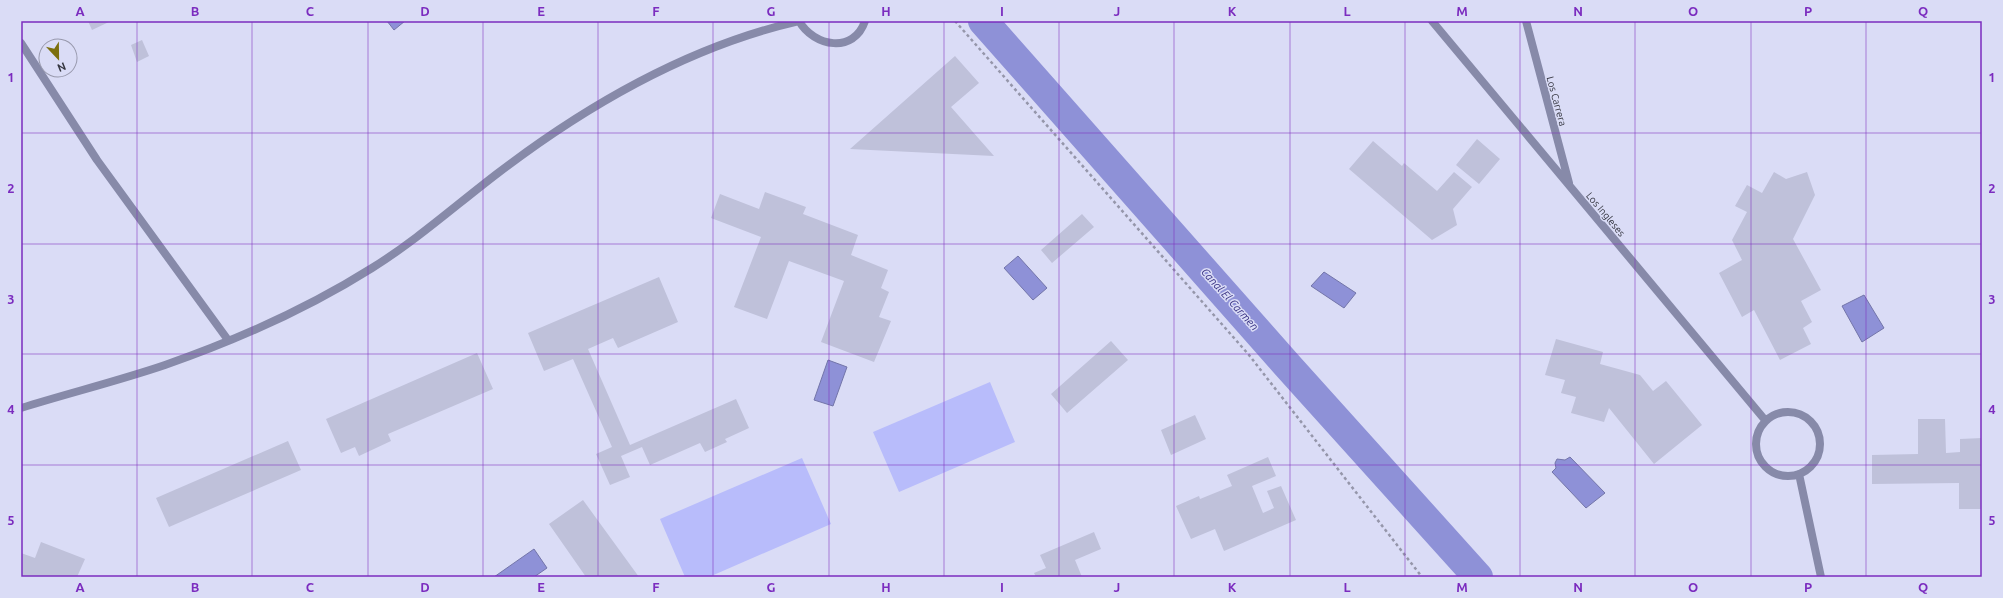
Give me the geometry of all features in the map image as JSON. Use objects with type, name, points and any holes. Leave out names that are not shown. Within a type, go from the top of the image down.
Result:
[{"type":"street","points":[[21,408],[164,365],[228,340],[289,313],[370,269],[419,236],[498,173],[545,139],[622,91],[668,68],[762,31],[799,21],[805,31],[814,38],[835,44],[846,41],[856,35],[865,21]]},
{"type":"street","name":"Los Ingleses","points":[[1432,21],[1765,420]]},
{"type":"street","name":"Los Carrera","points":[[1526,21],[1570,186]]},
{"type":"street","points":[[21,43],[97,160],[228,340]]},
{"type":"street","points":[[1796,412],[1807,418],[1815,426],[1819,436],[1820,448],[1816,458],[1809,468],[1799,474],[1780,475],[1767,468],[1758,457],[1756,437],[1765,420],[1774,414],[1796,412]]},
{"type":"street","points":[[1799,474],[1821,577]]},
{"type":"path","points":[[955,21],[1249,355],[1422,577]]},
{"type":"shaded area","points":[[387,21],[405,21],[394,30]]},
{"type":"shaded area","points":[[1018,256],[1047,288],[1033,300],[1004,268]]},
{"type":"shaded area","points":[[1324,272],[1356,293],[1344,308],[1311,286]]},
{"type":"shaded area","points":[[1864,295],[1884,328],[1862,342],[1842,306]]},
{"type":"shaded area","points":[[828,360],[847,367],[833,406],[814,400]]},
{"type":"shaded area","points":[[990,382],[1015,442],[899,492],[873,432]]},
{"type":"shaded area","points":[[1570,457],[1605,493],[1586,508],[1552,472],[1556,468],[1555,463],[1557,459],[1565,460]]},
{"type":"shaded area","points":[[802,458],[831,524],[709,577],[685,577],[660,519]]},
{"type":"shaded area","points":[[534,549],[547,568],[534,577],[494,577]]},
{"type":"building","points":[[88,21],[111,21],[92,30]]},
{"type":"building","points":[[142,40],[149,56],[137,62],[131,45]]},
{"type":"building","points":[[955,56],[979,83],[951,107],[994,156],[850,149]]},
{"type":"building","points":[[1477,139],[1500,159],[1479,184],[1456,165]]},
{"type":"building","points":[[1373,141],[1402,166],[1404,163],[1437,191],[1454,172],[1472,187],[1453,209],[1457,225],[1432,240],[1349,169]]},
{"type":"building","points":[[1774,172],[1786,179],[1807,172],[1815,195],[1793,239],[1821,290],[1801,301],[1812,322],[1803,328],[1811,344],[1780,360],[1754,310],[1742,317],[1719,273],[1742,260],[1732,240],[1747,212],[1735,206],[1747,185],[1762,193]]},
{"type":"building","points":[[765,192],[806,207],[803,214],[858,235],[851,255],[888,270],[881,288],[889,292],[879,317],[891,321],[874,362],[821,342],[844,281],[789,261],[767,319],[734,307],[761,237],[711,218],[720,194],[759,209]]},
{"type":"building","points":[[1082,214],[1094,227],[1052,263],[1041,250]]},
{"type":"building","points":[[659,277],[678,322],[618,348],[613,338],[588,349],[630,445],[736,399],[749,428],[725,439],[727,442],[705,452],[700,443],[650,465],[642,447],[621,456],[630,477],[610,485],[596,454],[612,447],[573,359],[544,371],[528,333]]},
{"type":"building","points":[[1556,339],[1603,352],[1600,364],[1640,375],[1653,391],[1666,381],[1702,425],[1654,464],[1609,408],[1604,422],[1571,413],[1576,397],[1561,393],[1565,380],[1545,375]]},
{"type":"building","points":[[1111,341],[1128,360],[1067,413],[1051,394]]},
{"type":"building","points":[[477,353],[493,389],[388,434],[391,441],[359,456],[355,447],[341,453],[326,419]]},
{"type":"building","points":[[1195,415],[1206,439],[1171,455],[1161,430]]},
{"type":"building","points":[[1918,419],[1945,419],[1946,453],[1960,452],[1960,439],[1982,438],[1982,509],[1959,509],[1959,483],[1872,484],[1872,455],[1918,454]]},
{"type":"building","points":[[288,441],[301,470],[169,527],[156,498]]},
{"type":"building","points":[[1268,457],[1276,476],[1252,486],[1263,513],[1274,508],[1267,491],[1281,486],[1296,520],[1224,551],[1215,529],[1191,539],[1176,506],[1199,496],[1200,499],[1232,486],[1227,475]]},
{"type":"building","points":[[583,500],[639,577],[586,577],[549,524]]},
{"type":"building","points":[[1094,532],[1101,549],[1075,560],[1082,577],[1036,577],[1034,573],[1046,568],[1040,555]]},
{"type":"building","points":[[41,542],[85,559],[77,577],[21,577],[21,553],[35,558]]},
{"type":"waterway","name":"Canal El Carmen","points":[[983,21],[1287,365],[1478,577]]}]
